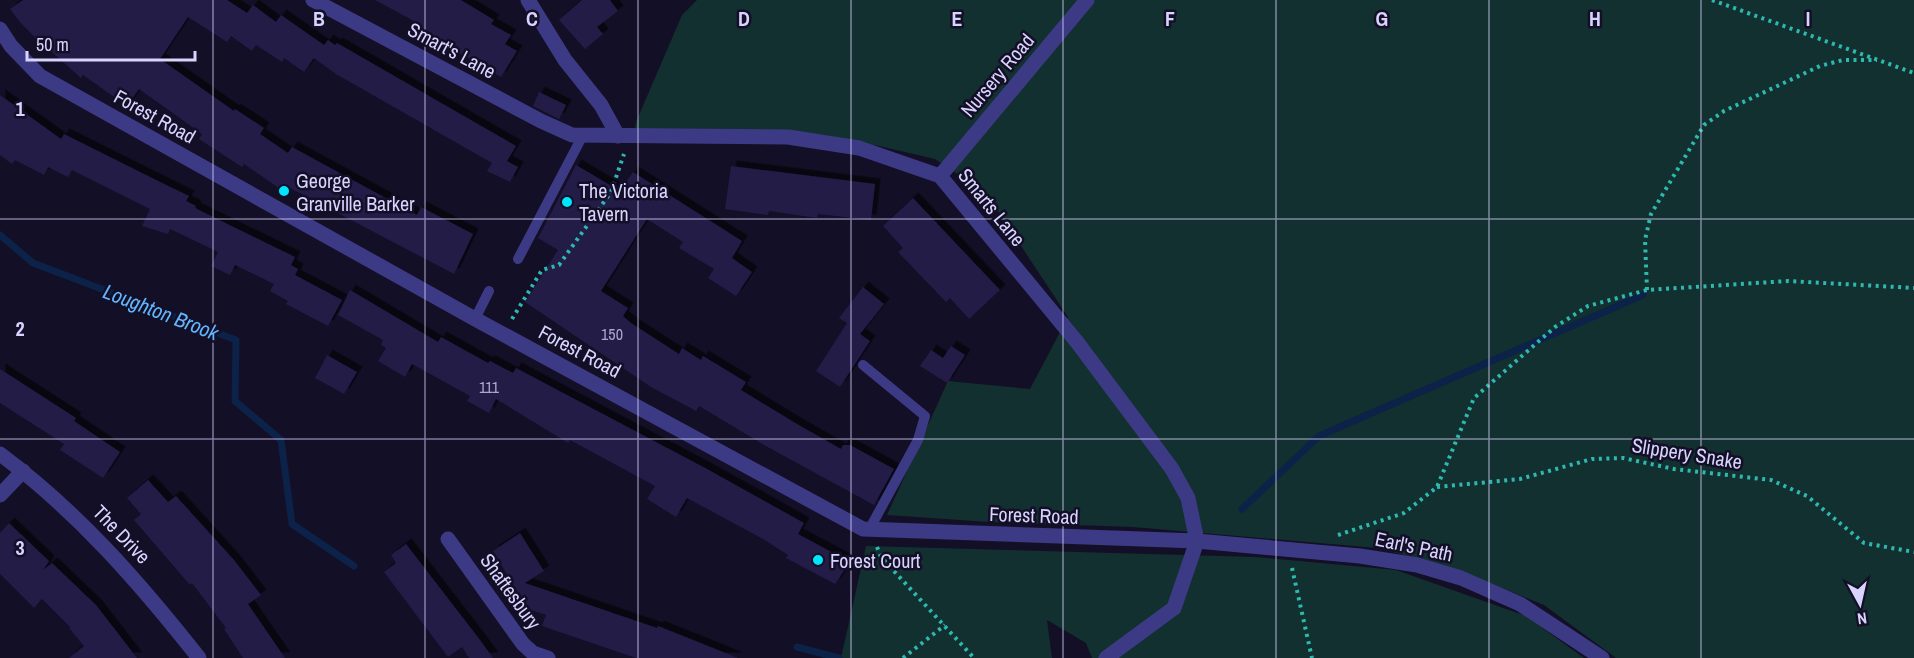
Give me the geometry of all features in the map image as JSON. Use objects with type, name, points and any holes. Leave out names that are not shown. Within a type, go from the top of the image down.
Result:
[{"type":"street","name":"Smart's Lane","points":[[313,0],[541,121],[578,135]]},
{"type":"street","points":[[528,0],[565,60],[624,136]]},
{"type":"street","name":"Nursery Road","points":[[940,176],[1087,0]]},
{"type":"street","name":"Forest Road","points":[[0,29],[11,46],[40,76],[475,319],[869,530],[1197,541]]},
{"type":"street","name":"Smarts Lane","points":[[578,135],[788,137],[859,148],[940,176],[1077,342],[1172,469],[1188,498],[1197,541]]},
{"type":"street","name":"The Drive","points":[[0,454],[79,520],[140,583],[199,658]]},
{"type":"street","points":[[0,495],[23,471]]},
{"type":"street","name":"Shaftesbury","points":[[448,539],[523,644],[533,652],[549,658]]},
{"type":"street","points":[[1106,658],[1174,608],[1197,541]]},
{"type":"street","name":"Earl's Path","points":[[1197,541],[1394,561],[1461,578],[1520,604],[1602,658]]},
{"type":"lane","points":[[518,259],[578,135]]},
{"type":"lane","points":[[475,319],[489,291]]},
{"type":"lane","points":[[863,365],[925,416],[918,440],[869,530]]},
{"type":"path","points":[[1712,0],[1914,73]]},
{"type":"path","points":[[1647,290],[1645,240],[1651,214],[1704,125],[1724,111],[1820,66],[1843,60],[1877,60]]},
{"type":"path","points":[[503,333],[542,270],[560,265],[611,192],[624,136]]},
{"type":"path","points":[[1330,537],[1404,513],[1437,487],[1474,398],[1555,327],[1588,306],[1647,290],[1788,281],[1914,288]]},
{"type":"path","name":"Slippery Snake","points":[[1437,487],[1520,479],[1592,459],[1623,458],[1674,469],[1771,480],[1807,496],[1863,543],[1914,552]]},
{"type":"path","points":[[869,530],[881,557],[974,658]]},
{"type":"path","points":[[1288,550],[1312,658]]},
{"type":"path","points":[[904,657],[945,625]]},
{"type":"green space","points":[[697,0],[1914,0],[1914,658],[1616,658],[1544,605],[1446,566],[1377,548],[1133,527],[989,522],[887,515],[948,381],[1030,389],[1068,317],[986,193],[935,159],[879,146],[787,134],[634,133],[636,122],[682,15]]},
{"type":"green space","points":[[866,546],[1256,557],[1396,570],[1526,616],[1584,658],[1092,658],[1086,643],[1047,620],[1052,658],[841,658]]},
{"type":"building","points":[[23,0],[227,0],[247,13],[253,5],[276,22],[281,15],[324,45],[328,40],[335,45],[337,43],[516,146],[507,161],[518,167],[510,182],[487,171],[492,163],[336,74],[314,58],[304,72],[284,58],[282,62],[256,45],[252,51],[231,36],[227,42],[188,17],[160,59],[234,111],[235,109],[264,128],[260,134],[288,153],[292,147],[417,215],[421,207],[473,234],[454,274],[290,188],[286,193],[244,164],[242,167],[199,139],[202,134],[139,89],[127,106],[83,75],[81,78],[42,45],[10,9]]},
{"type":"building","points":[[375,0],[461,0],[494,20],[491,24],[511,35],[505,44],[517,51],[501,77],[411,25],[414,21]]},
{"type":"building","points":[[582,0],[610,0],[618,11],[597,27],[603,34],[585,49],[559,20]]},
{"type":"building","points":[[539,92],[566,105],[559,119],[533,106]]},
{"type":"building","points":[[0,95],[61,139],[64,134],[189,196],[186,201],[196,206],[195,208],[295,257],[291,265],[298,269],[295,275],[342,300],[328,326],[286,304],[288,301],[270,291],[274,284],[235,265],[230,275],[211,266],[218,252],[170,229],[168,234],[142,226],[150,209],[72,170],[68,177],[48,167],[44,175],[15,160],[12,164],[0,155]]},
{"type":"building","points":[[576,165],[620,191],[633,172],[742,241],[732,258],[752,272],[736,296],[708,278],[714,269],[679,248],[683,242],[647,219],[601,291],[628,308],[623,316],[631,323],[679,354],[682,348],[701,360],[703,356],[746,382],[741,390],[797,424],[841,449],[843,445],[850,445],[894,469],[874,505],[764,445],[699,406],[696,411],[651,387],[525,302],[558,250],[538,238]]},
{"type":"building","points":[[731,166],[875,184],[871,220],[818,214],[817,218],[769,211],[768,215],[725,209]]},
{"type":"building","points":[[913,198],[1000,290],[969,319],[950,298],[946,302],[898,252],[903,248],[883,226]]},
{"type":"building","points":[[863,287],[884,304],[860,334],[870,341],[840,387],[816,371],[847,323],[839,318]]},
{"type":"building","points":[[350,290],[438,342],[441,337],[488,363],[490,361],[513,373],[516,368],[707,469],[804,523],[798,534],[850,562],[835,584],[786,558],[788,555],[763,539],[687,498],[676,517],[647,499],[655,486],[570,440],[568,443],[496,399],[489,413],[467,401],[470,396],[412,364],[405,377],[378,361],[386,348],[381,345],[383,340],[338,315]]},
{"type":"building","points":[[951,346],[965,355],[947,383],[920,366],[931,350],[943,358]]},
{"type":"building","points":[[327,355],[357,372],[344,394],[315,378]]},
{"type":"building","points":[[0,369],[76,418],[74,421],[120,452],[103,478],[60,450],[64,444],[0,403]]},
{"type":"building","points":[[148,480],[168,502],[176,496],[234,560],[261,595],[248,604],[285,658],[243,658],[224,629],[226,628],[192,583],[190,585],[134,520],[141,514],[127,498]]},
{"type":"building","points":[[9,523],[49,561],[43,570],[52,563],[96,605],[137,658],[69,658],[84,646],[70,627],[42,599],[34,608],[0,574],[0,533]]},
{"type":"building","points":[[520,533],[544,571],[525,583],[657,628],[658,626],[738,658],[636,658],[542,626],[546,615],[528,609],[493,551]]},
{"type":"building","points":[[406,544],[493,658],[469,658],[462,647],[448,657],[384,572],[396,563],[391,555]]},
{"type":"waterway","name":"Loughton Brook","points":[[0,235],[33,263],[236,340],[235,401],[281,440],[292,524],[354,566]]},
{"type":"waterway","points":[[1242,509],[1319,436],[1643,295]]},
{"type":"waterway","name":"Loughton Brook","points":[[797,647],[839,658]]},
{"type":"place","name":"George Granville Barker","points":[[284,191]]},
{"type":"place","name":"The Victoria Tavern","points":[[567,202]]},
{"type":"place","name":"Forest Court","points":[[818,560]]}]
